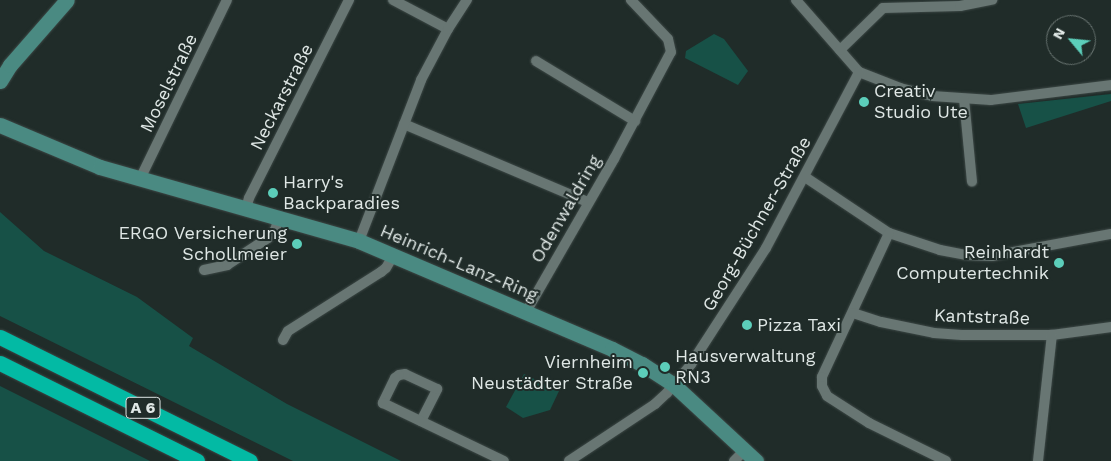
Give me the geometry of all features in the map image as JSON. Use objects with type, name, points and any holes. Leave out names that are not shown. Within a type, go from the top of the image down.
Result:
[{"type":"highway","name":"A 6","points":[[0,337],[250,461]]},
{"type":"highway","name":"A 6","points":[[0,364],[197,461]]},
{"type":"street","points":[[0,81],[5,68],[67,0]]},
{"type":"street","name":"Moselstraße","points":[[140,179],[228,0]]},
{"type":"street","name":"Neckarstraße","points":[[246,209],[253,190],[349,0]]},
{"type":"street","points":[[393,0],[448,29]]},
{"type":"street","points":[[359,241],[421,80],[448,29],[467,0]]},
{"type":"street","name":"Odenwaldring","points":[[526,312],[635,121],[671,52],[668,38],[631,0]]},
{"type":"street","points":[[796,0],[859,72],[900,88],[932,96],[964,99],[1011,98],[1111,86]]},
{"type":"street","points":[[840,50],[884,8],[960,6],[992,0]]},
{"type":"street","points":[[536,61],[635,121]]},
{"type":"street","name":"Georg-Büchner-Straße","points":[[570,461],[655,404],[674,386],[732,302],[766,248],[859,72]]},
{"type":"street","points":[[964,99],[972,182]]},
{"type":"street","points":[[404,124],[588,202]]},
{"type":"street","name":"Heinrich-Lanz-Ring","points":[[0,125],[96,165],[359,241],[394,254],[526,312],[642,364],[674,386],[744,458]]},
{"type":"street","points":[[805,177],[889,233],[940,250],[992,256],[1111,234]]},
{"type":"street","points":[[204,270],[227,265],[268,238],[275,230],[279,218]]},
{"type":"street","points":[[889,233],[822,377],[822,386],[827,396],[869,423],[946,461]]},
{"type":"street","points":[[283,340],[288,331],[381,272],[386,268],[394,254]]},
{"type":"street","name":"Kantstraße","points":[[852,313],[881,322],[934,333],[991,336],[1052,335],[1111,327]]},
{"type":"street","points":[[1038,461],[1052,335]]},
{"type":"street","points":[[421,421],[437,389],[405,374],[399,375],[394,378],[383,403],[504,461]]},
{"type":"green space","points":[[714,34],[724,39],[748,71],[738,85],[685,58],[686,51]]},
{"type":"green space","points":[[1111,94],[1111,101],[1026,128],[1018,104]]},
{"type":"green space","points":[[0,212],[44,251],[137,297],[193,338],[189,346],[287,404],[401,461],[293,461],[0,316]]},
{"type":"green space","points":[[524,374],[559,391],[550,410],[523,418],[506,407]]},
{"type":"green space","points":[[0,386],[150,461],[0,461]]},
{"type":"place","name":"Creativ Studio Ute","points":[[864,102]]},
{"type":"place","name":"Harry's Backparadies","points":[[273,193]]},
{"type":"place","name":"ERGO Versicherung Schollmeier","points":[[297,244]]},
{"type":"place","name":"Reinhardt Computertechnik","points":[[1059,263]]},
{"type":"place","name":"Pizza Taxi","points":[[747,325]]},
{"type":"place","name":"Hausverwaltung RN3","points":[[665,367]]},
{"type":"place","name":"Viernheim Neustädter Straße","points":[[643,373]]}]
